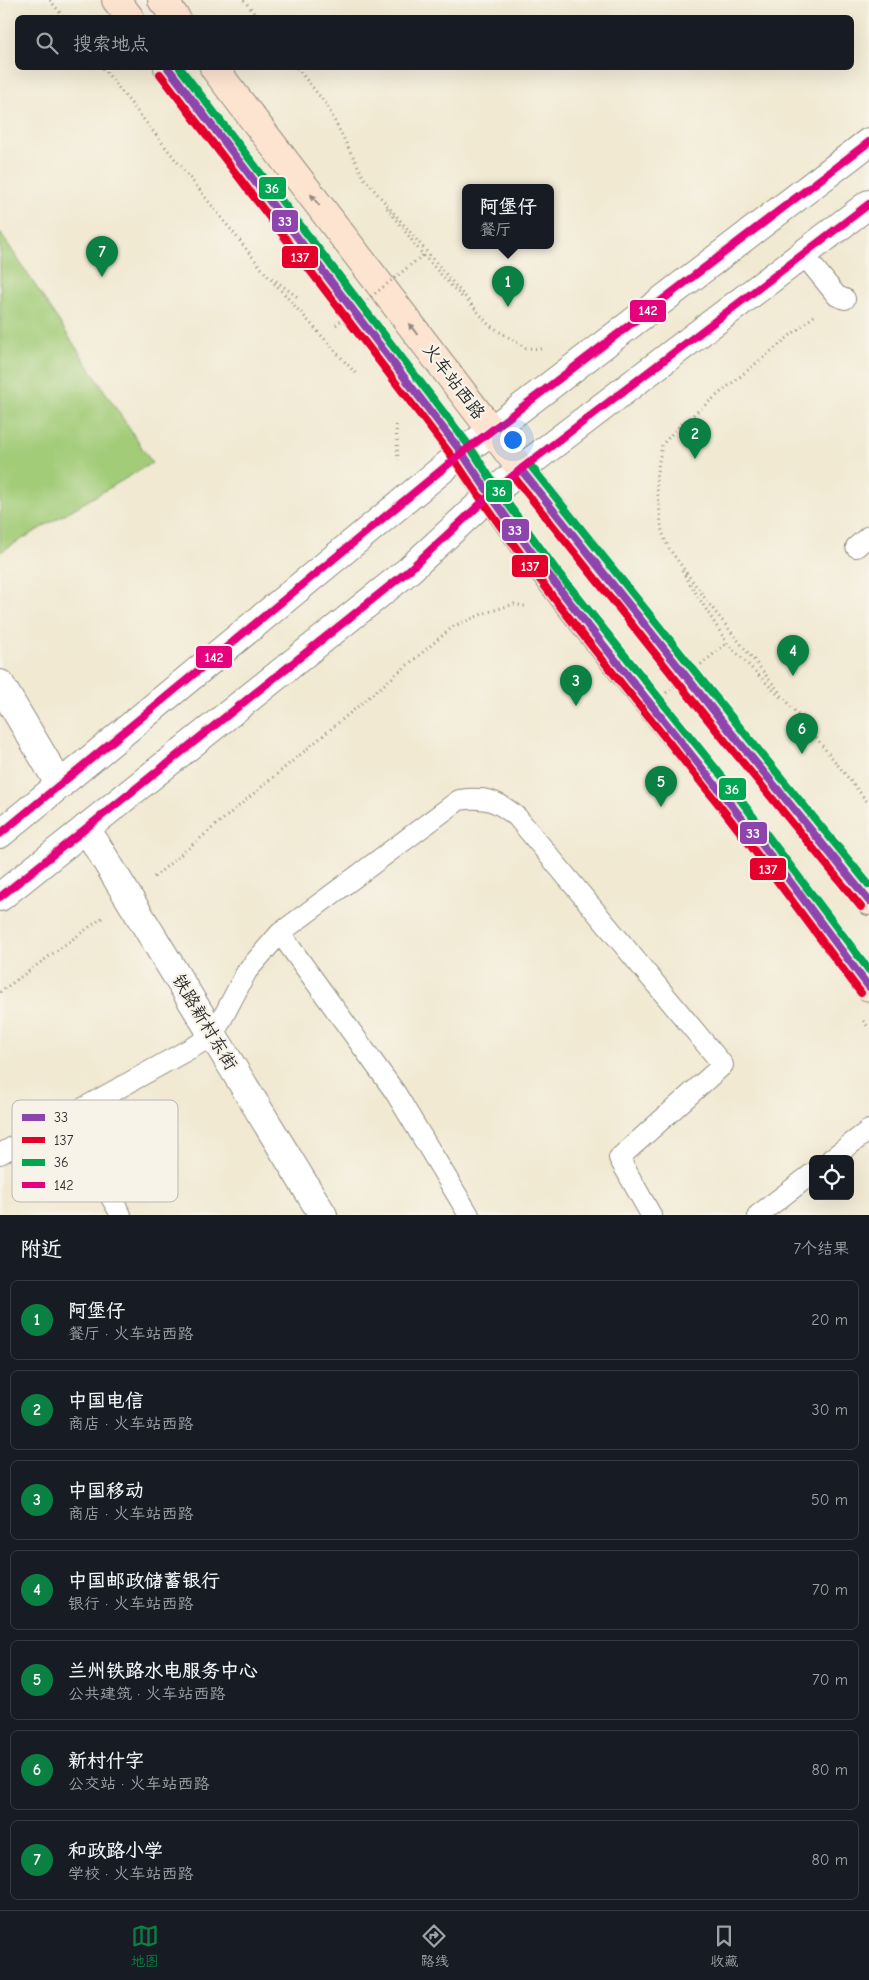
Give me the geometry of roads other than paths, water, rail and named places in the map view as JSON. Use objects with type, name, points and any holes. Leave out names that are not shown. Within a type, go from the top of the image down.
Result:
[{"type":"main road","points":[[116,0],[128,15]]},
{"type":"main road","points":[[162,0],[174,15]]},
{"type":"main road","name":"火车站西路","points":[[170,70],[462,453],[489,496],[595,637],[709,776],[869,987]]},
{"type":"main road","name":"火车站西路","points":[[216,70],[521,469],[731,733],[867,895]]},
{"type":"street","points":[[0,834],[462,453],[869,142]]},
{"type":"street","points":[[0,897],[408,571],[521,469],[869,204]]},
{"type":"street","points":[[0,684],[60,785]]},
{"type":"street","name":"铁路新村东街","points":[[86,828],[322,1215]]},
{"type":"lane","points":[[803,254],[841,298]]},
{"type":"lane","points":[[96,1100],[213,1036],[247,972],[280,933],[459,800],[475,797],[490,800],[505,806],[516,817],[723,1064],[619,1158],[651,1215]]},
{"type":"lane","points":[[280,933],[395,1092],[468,1215]]},
{"type":"lane","points":[[836,1155],[869,1130]]},
{"type":"lane","points":[[0,1154],[12,1147]]},
{"type":"lane","points":[[758,1215],[809,1176]]},
{"type":"lane","points":[[114,1202],[121,1215]]},
{"type":"place","name":"和政路小学","points":[[102,277]]},
{"type":"place","name":"阿堡仔","points":[[508,307]]},
{"type":"place","name":"中国电信","points":[[695,459]]},
{"type":"place","name":"中国邮政储蓄银行","points":[[793,676]]},
{"type":"place","name":"中国移动","points":[[576,706]]},
{"type":"place","name":"新村什字","points":[[802,754]]},
{"type":"place","name":"兰州铁路水电服务中心","points":[[661,807]]}]
